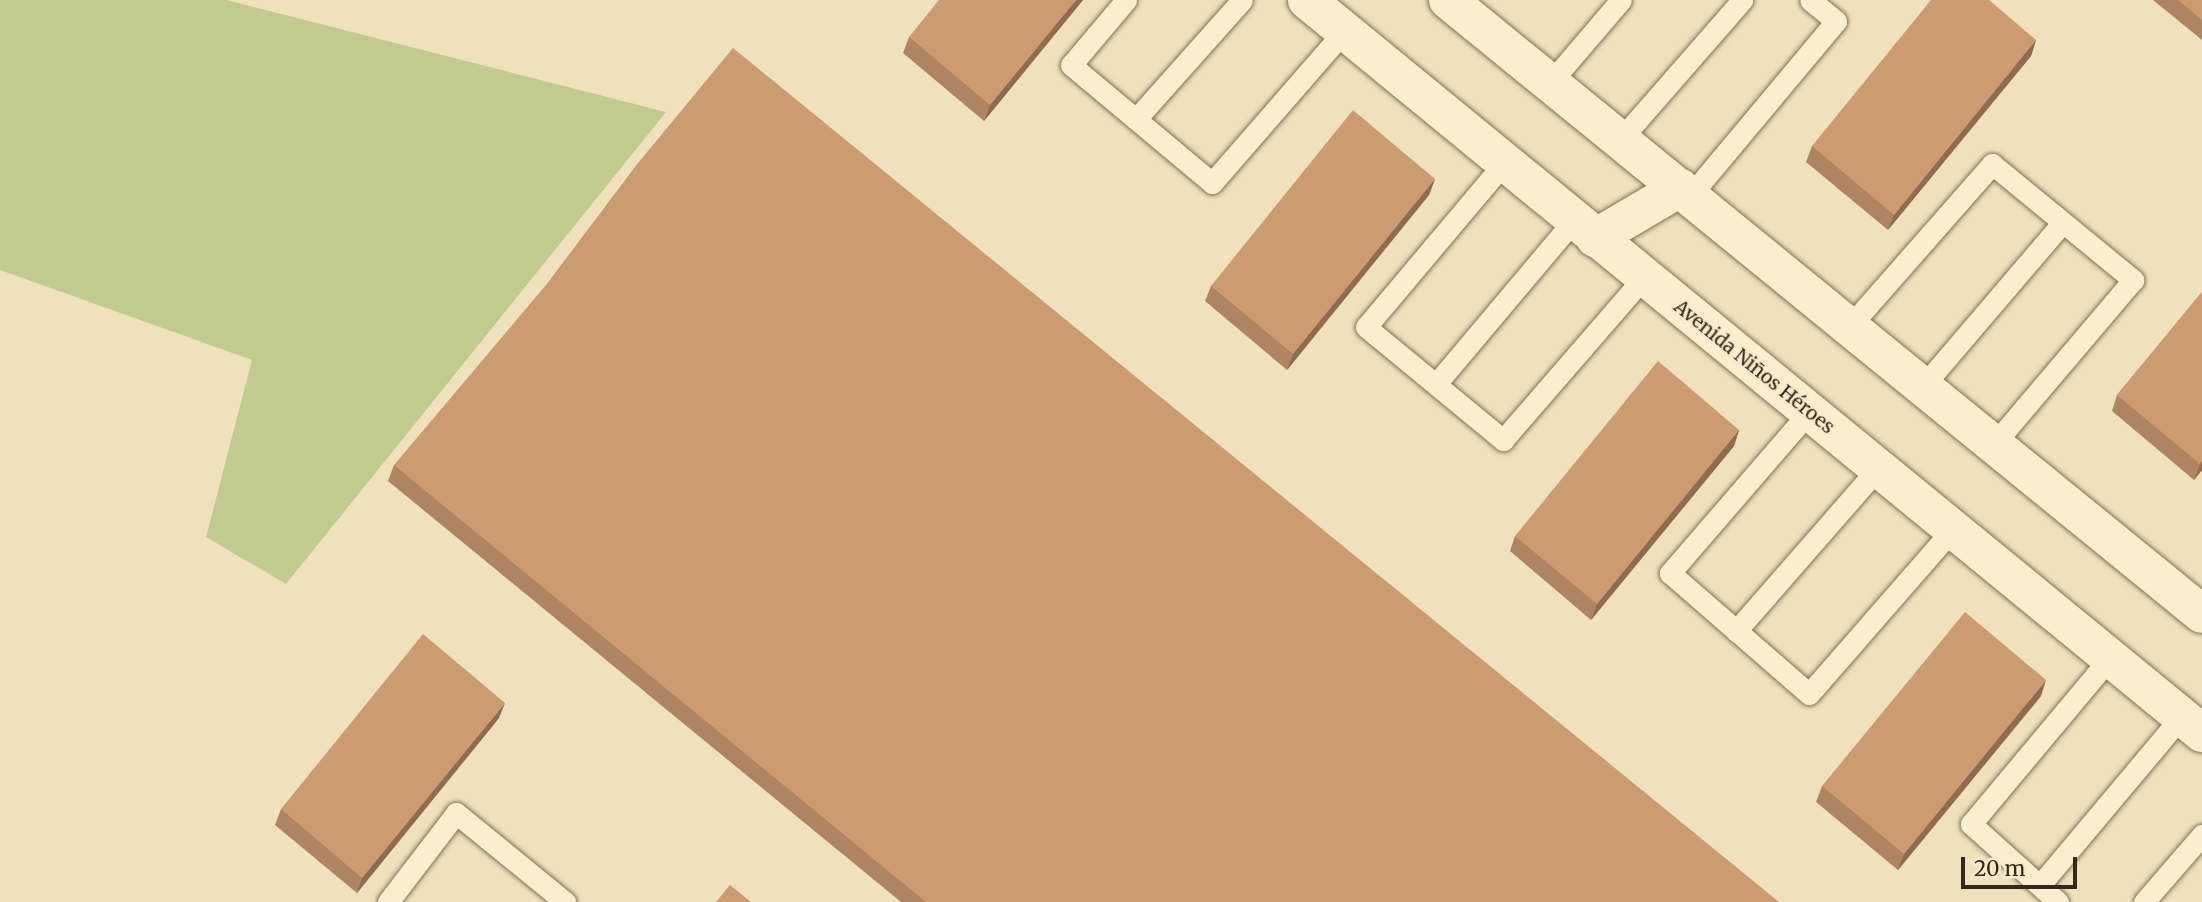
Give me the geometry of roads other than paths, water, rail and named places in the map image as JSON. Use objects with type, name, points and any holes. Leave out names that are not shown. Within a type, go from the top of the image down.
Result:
[{"type":"main road","name":"Avenida Niños Héroes","points":[[1307,0],[2197,728]]},
{"type":"main road","points":[[1448,0],[2202,614]]},
{"type":"main road","points":[[1584,229],[1684,192]]},
{"type":"lane","points":[[1126,0],[1072,65],[1212,183],[1344,31]]},
{"type":"lane","points":[[1136,119],[1242,0]]},
{"type":"lane","points":[[1550,83],[1621,0]]},
{"type":"lane","points":[[1620,140],[1742,0]]},
{"type":"lane","points":[[1684,192],[1836,22],[1810,0]]},
{"type":"lane","points":[[1504,163],[1366,327],[1503,440],[1644,278]]},
{"type":"lane","points":[[1849,327],[1992,164],[2133,280],[1994,444]]},
{"type":"lane","points":[[1923,386],[2063,223]]},
{"type":"lane","points":[[1436,384],[1584,229]]},
{"type":"lane","points":[[1810,412],[1670,573],[1810,694],[1953,529]]},
{"type":"lane","points":[[1736,631],[1878,468]]},
{"type":"lane","points":[[2059,902],[1971,824],[2110,658]]},
{"type":"lane","points":[[2040,885],[2197,728]]},
{"type":"lane","points":[[388,902],[456,813],[550,898]]},
{"type":"lane","points":[[2144,902],[2202,835]]}]
